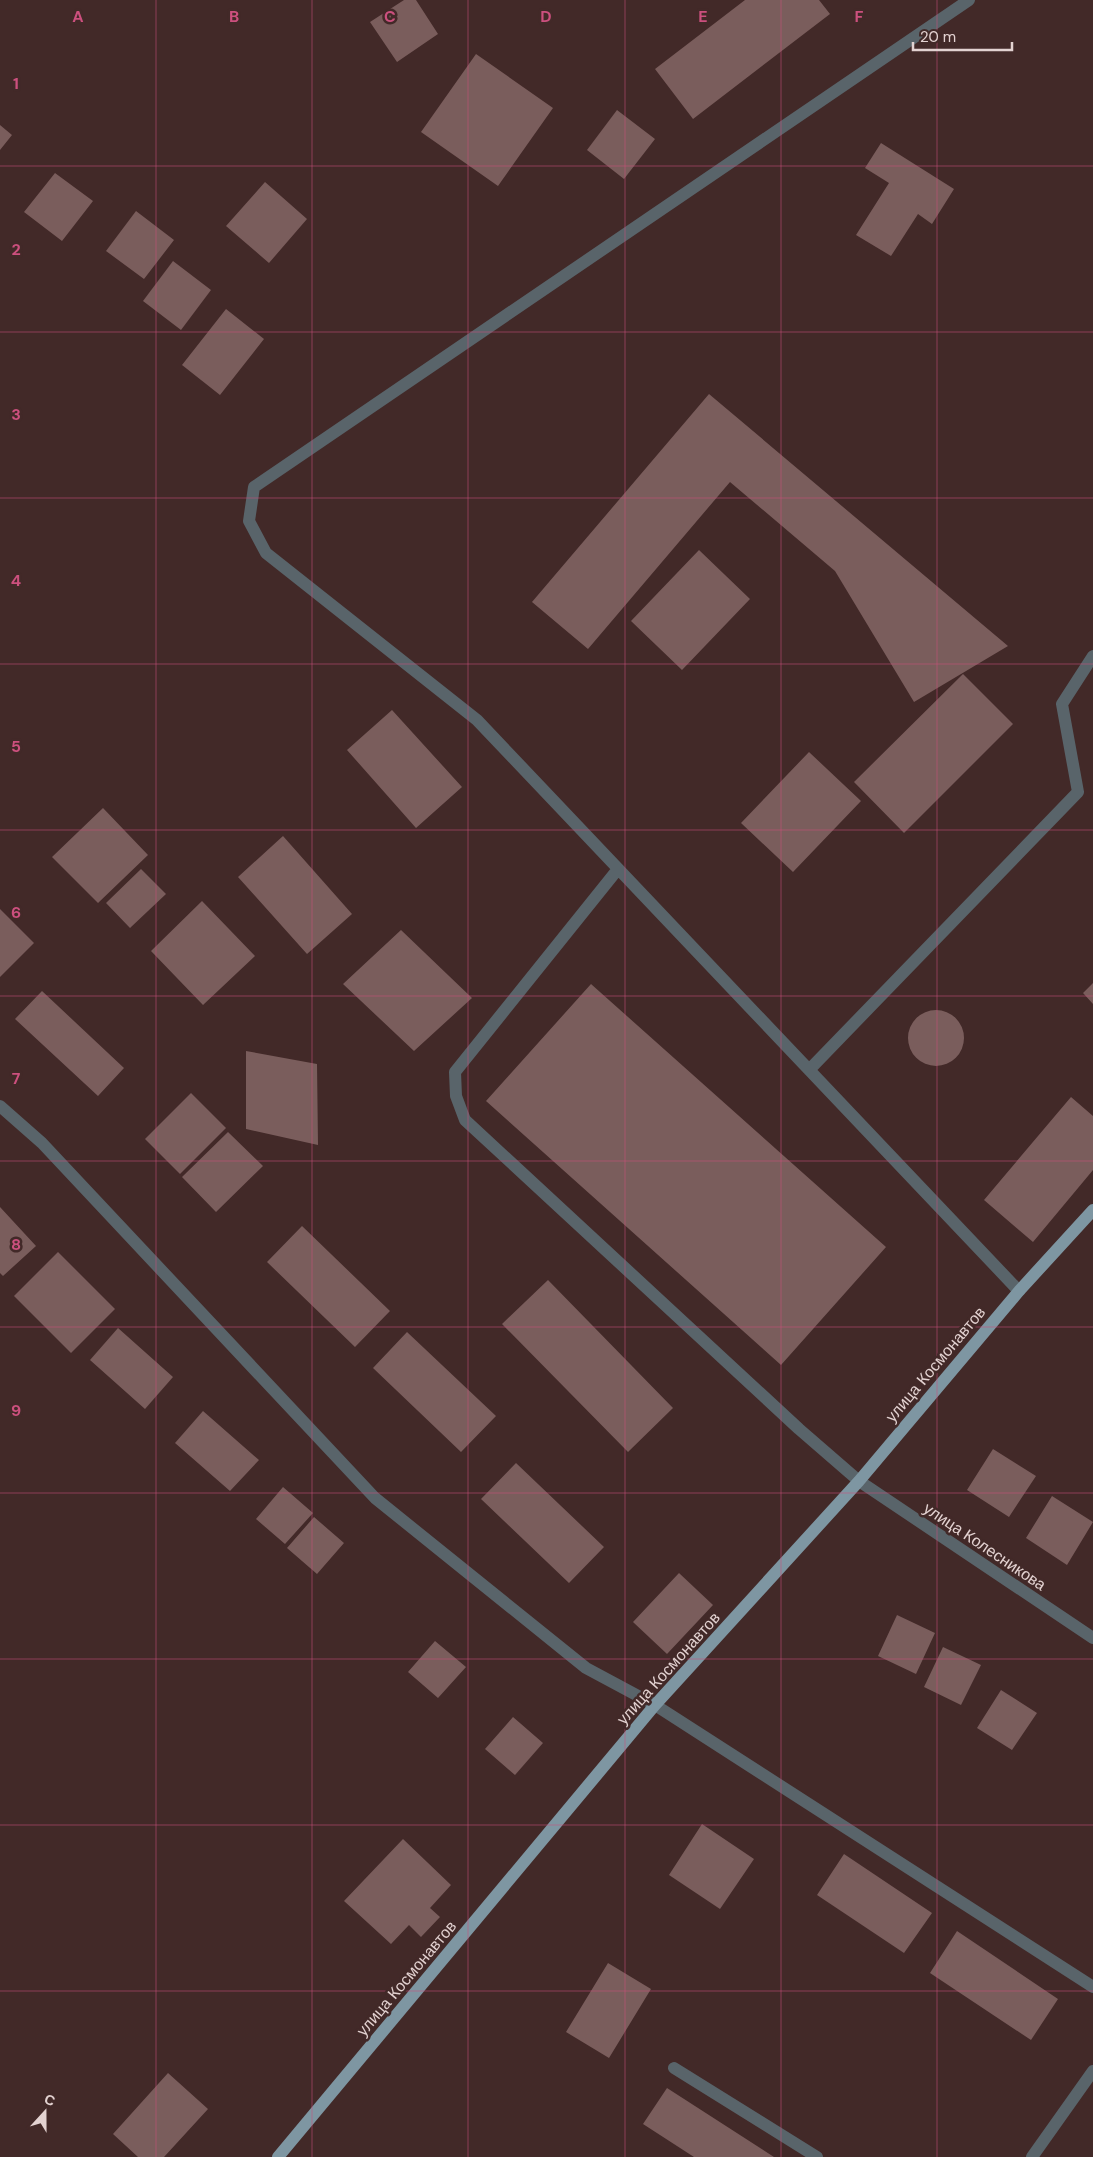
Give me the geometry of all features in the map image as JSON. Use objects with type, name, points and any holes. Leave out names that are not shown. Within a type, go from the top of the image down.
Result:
[{"type":"main road","name":"улица Космонавтов","points":[[278,2157],[655,1705],[859,1481],[1018,1291],[1093,1210]]},
{"type":"street","points":[[969,0],[254,487],[249,521],[266,553],[478,720],[1018,1291]]},
{"type":"street","points":[[809,1070],[1078,792],[1062,704],[1093,656]]},
{"type":"street","name":"улица Колесникова","points":[[618,869],[455,1072],[456,1096],[465,1120],[799,1429],[859,1481],[1093,1638]]},
{"type":"street","points":[[0,1106],[42,1143],[375,1498],[586,1668],[655,1705],[1093,1987]]},
{"type":"street","points":[[674,2068],[817,2157]]},
{"type":"street","points":[[1032,2157],[1093,2072]]},
{"type":"building","points":[[404,0],[416,0],[438,34],[397,62],[370,22]]},
{"type":"building","points":[[745,0],[819,0],[830,14],[693,119],[655,69]]},
{"type":"building","points":[[476,54],[553,108],[498,186],[421,132]]},
{"type":"building","points":[[617,110],[655,139],[624,179],[587,150]]},
{"type":"building","points":[[0,125],[12,135],[0,150]]},
{"type":"building","points":[[881,143],[954,189],[932,224],[918,214],[891,256],[856,235],[889,183],[865,168]]},
{"type":"building","points":[[55,173],[93,201],[62,241],[24,212]]},
{"type":"building","points":[[265,182],[307,219],[269,263],[226,226]]},
{"type":"building","points":[[136,211],[174,240],[144,279],[106,251]]},
{"type":"building","points":[[173,261],[211,290],[181,330],[143,301]]},
{"type":"building","points":[[226,309],[264,339],[220,395],[182,365]]},
{"type":"building","points":[[709,394],[1008,646],[914,702],[835,571],[730,482],[588,649],[532,602]]},
{"type":"building","points":[[699,550],[750,599],[682,670],[631,621]]},
{"type":"building","points":[[963,674],[1013,724],[904,833],[854,782]]},
{"type":"building","points":[[392,710],[462,787],[416,828],[347,750]]},
{"type":"building","points":[[809,752],[861,801],[793,872],[741,823]]},
{"type":"building","points":[[103,808],[148,855],[98,903],[52,857]]},
{"type":"building","points":[[283,836],[352,914],[307,954],[238,877]]},
{"type":"building","points":[[141,869],[166,894],[130,928],[106,903]]},
{"type":"building","points":[[202,901],[255,956],[203,1005],[151,951]]},
{"type":"building","points":[[0,909],[34,943],[0,977]]},
{"type":"building","points":[[401,930],[472,998],[414,1051],[343,984]]},
{"type":"building","points":[[1093,983],[1093,1004],[1083,993]]},
{"type":"building","points":[[591,984],[886,1247],[781,1365],[486,1101]]},
{"type":"building","points":[[42,991],[124,1068],[98,1096],[15,1019]]},
{"type":"building","points":[[930,1010],[942,1010],[952,1014],[960,1022],[964,1038],[960,1054],[952,1062],[942,1066],[930,1066],[920,1062],[912,1054],[908,1044],[908,1032],[912,1022],[920,1014]]},
{"type":"building","points":[[246,1051],[317,1064],[318,1145],[246,1129]]},
{"type":"building","points":[[191,1093],[226,1128],[180,1174],[145,1139]]},
{"type":"building","points":[[1071,1097],[1093,1116],[1093,1170],[1033,1242],[984,1200]]},
{"type":"building","points":[[228,1132],[263,1166],[216,1212],[182,1177]]},
{"type":"building","points":[[0,1207],[36,1246],[3,1276],[0,1273]]},
{"type":"building","points":[[302,1226],[390,1311],[355,1347],[267,1262]]},
{"type":"building","points":[[58,1252],[115,1309],[71,1353],[14,1296]]},
{"type":"building","points":[[548,1280],[673,1408],[628,1452],[502,1324]]},
{"type":"building","points":[[118,1328],[173,1377],[145,1409],[90,1360]]},
{"type":"building","points":[[407,1332],[496,1416],[461,1452],[373,1368]]},
{"type":"building","points":[[203,1411],[259,1460],[230,1491],[175,1443]]},
{"type":"building","points":[[993,1449],[1036,1476],[1009,1517],[967,1490]]},
{"type":"building","points":[[516,1463],[604,1547],[569,1583],[481,1499]]},
{"type":"building","points":[[283,1487],[313,1513],[285,1544],[256,1519]]},
{"type":"building","points":[[1052,1496],[1093,1522],[1067,1565],[1026,1538]]},
{"type":"building","points":[[314,1517],[344,1543],[317,1574],[287,1548]]},
{"type":"building","points":[[679,1573],[713,1605],[667,1654],[633,1622]]},
{"type":"building","points":[[897,1615],[935,1633],[916,1674],[878,1656]]},
{"type":"building","points":[[435,1641],[466,1667],[438,1698],[408,1672]]},
{"type":"building","points":[[943,1647],[981,1665],[961,1705],[924,1687]]},
{"type":"building","points":[[1001,1690],[1037,1713],[1012,1750],[977,1728]]},
{"type":"building","points":[[513,1717],[543,1743],[515,1775],[485,1749]]},
{"type":"building","points":[[702,1824],[754,1859],[720,1909],[669,1875]]},
{"type":"building","points":[[403,1839],[451,1885],[430,1908],[440,1917],[421,1937],[409,1925],[391,1944],[344,1901]]},
{"type":"building","points":[[844,1854],[932,1913],[904,1953],[817,1895]]},
{"type":"building","points":[[957,1931],[1058,1999],[1031,2040],[930,1973]]},
{"type":"building","points":[[608,1963],[651,1989],[609,2058],[566,2032]]},
{"type":"building","points":[[168,2073],[208,2109],[164,2157],[138,2157],[113,2134]]},
{"type":"building","points":[[667,2088],[774,2157],[694,2157],[643,2124]]}]
